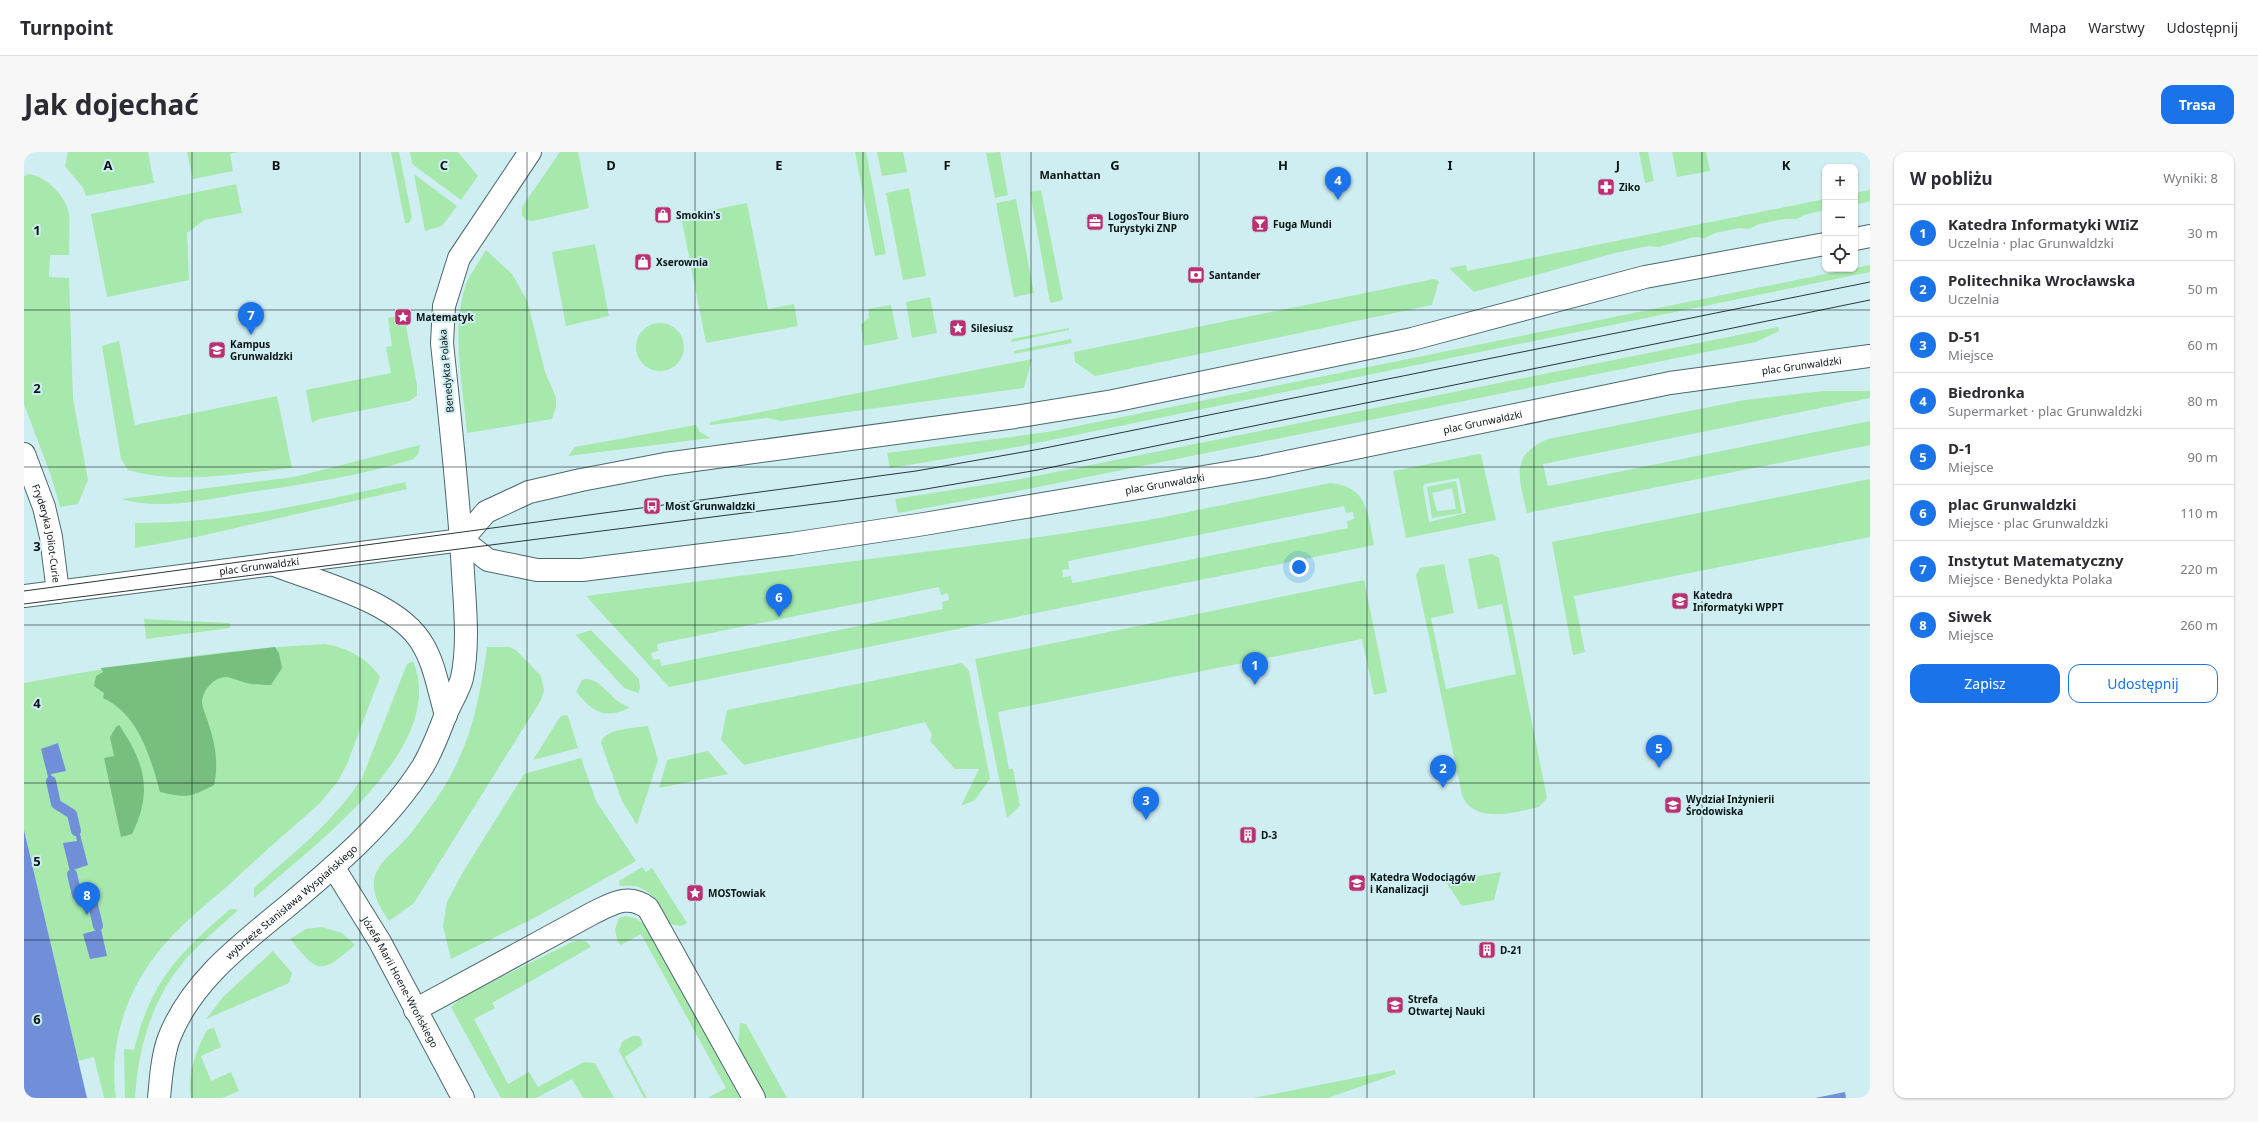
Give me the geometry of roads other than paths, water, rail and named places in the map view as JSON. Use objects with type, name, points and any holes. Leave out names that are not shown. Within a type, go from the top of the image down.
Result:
[{"type":"main road","name":"Benedykta Polaka","points":[[462,540],[442,343],[444,306],[459,258],[530,152]]},
{"type":"main road","points":[[1858,238],[1870,236]]},
{"type":"main road","points":[[462,540],[486,512],[541,488],[665,464],[1000,419],[1113,401],[1412,339],[1645,277],[1822,245]]},
{"type":"main road","name":"plac Grunwaldzki","points":[[58,592],[462,540],[488,560],[550,570],[582,570],[791,544],[1263,467],[1497,421],[1670,383],[1870,356]]},
{"type":"main road","name":"Fryderyka Joliot-Curie","points":[[24,454],[44,507],[51,538],[58,592]]},
{"type":"main road","name":"wybrzeże Stanisława Wyspiańskiego","points":[[159,1098],[168,1039],[189,1000],[205,978],[238,947],[334,868],[407,790],[437,740],[462,679],[465,656],[462,540]]},
{"type":"main road","points":[[272,564],[380,605],[406,623],[423,644],[427,652],[446,715]]},
{"type":"main road","points":[[24,596],[58,592]]},
{"type":"main road","name":"Józefa Marii Hoene-Wrońskiego","points":[[334,868],[380,942],[463,1098]]},
{"type":"main road","points":[[415,1010],[593,913],[626,899],[635,901],[648,908],[754,1098]]},
{"type":"water","points":[[58,743],[66,771],[51,774],[56,793],[52,793],[41,749]]},
{"type":"water","points":[[72,819],[76,819],[88,865],[73,870],[77,887],[74,888],[63,843],[77,841]]},
{"type":"water","points":[[24,830],[87,1098],[24,1098]]},
{"type":"water","points":[[97,912],[107,956],[90,959],[83,934],[97,930],[93,913]]},
{"type":"water","points":[[1845,1092],[1846,1098],[1815,1098]]},
{"type":"waterway","points":[[51,781],[56,804],[72,814],[76,831]]},
{"type":"waterway","points":[[72,874],[77,895],[93,905],[98,926]]},
{"type":"tram line","points":[[24,591],[916,471],[1040,449],[1870,282]]},
{"type":"tram line","points":[[24,604],[920,490],[1038,470],[1870,300]]},
{"type":"place","name":"Ziko","points":[[1606,187]]},
{"type":"place","name":"Biedronka","points":[[1338,200]]},
{"type":"place","name":"Smokin's","points":[[663,215]]},
{"type":"place","name":"LogosTour Biuro Turystyki ZNP","points":[[1095,222]]},
{"type":"place","name":"Fuga Mundi","points":[[1260,224]]},
{"type":"place","name":"Xserownia","points":[[643,262]]},
{"type":"place","name":"Santander","points":[[1196,275]]},
{"type":"place","name":"Matematyk","points":[[403,317]]},
{"type":"place","name":"Silesiusz","points":[[958,328]]},
{"type":"place","name":"Instytut Matematyczny","points":[[251,335]]},
{"type":"place","name":"Kampus Grunwaldzki","points":[[217,350]]},
{"type":"place","name":"Most Grunwaldzki","points":[[652,506]]},
{"type":"place","name":"Katedra Informatyki WPPT","points":[[1680,601]]},
{"type":"place","name":"plac Grunwaldzki","points":[[779,617]]},
{"type":"place","name":"Katedra Informatyki WIiZ","points":[[1255,685]]},
{"type":"place","name":"D-1","points":[[1659,768]]},
{"type":"place","name":"Politechnika Wrocławska","points":[[1443,788]]},
{"type":"place","name":"Wydział Inżynierii Środowiska","points":[[1673,805]]},
{"type":"place","name":"D-51","points":[[1146,820]]},
{"type":"place","name":"D-3","points":[[1248,835]]},
{"type":"place","name":"Katedra Wodociągów i Kanalizacji","points":[[1357,883]]},
{"type":"place","name":"MOSTowiak","points":[[695,893]]},
{"type":"place","name":"Siwek","points":[[87,915]]},
{"type":"place","name":"D-21","points":[[1487,950]]},
{"type":"place","name":"Strefa Otwartej Nauki","points":[[1395,1005]]},
{"type":"district","name":"Manhattan","points":[[1070,175]]}]
